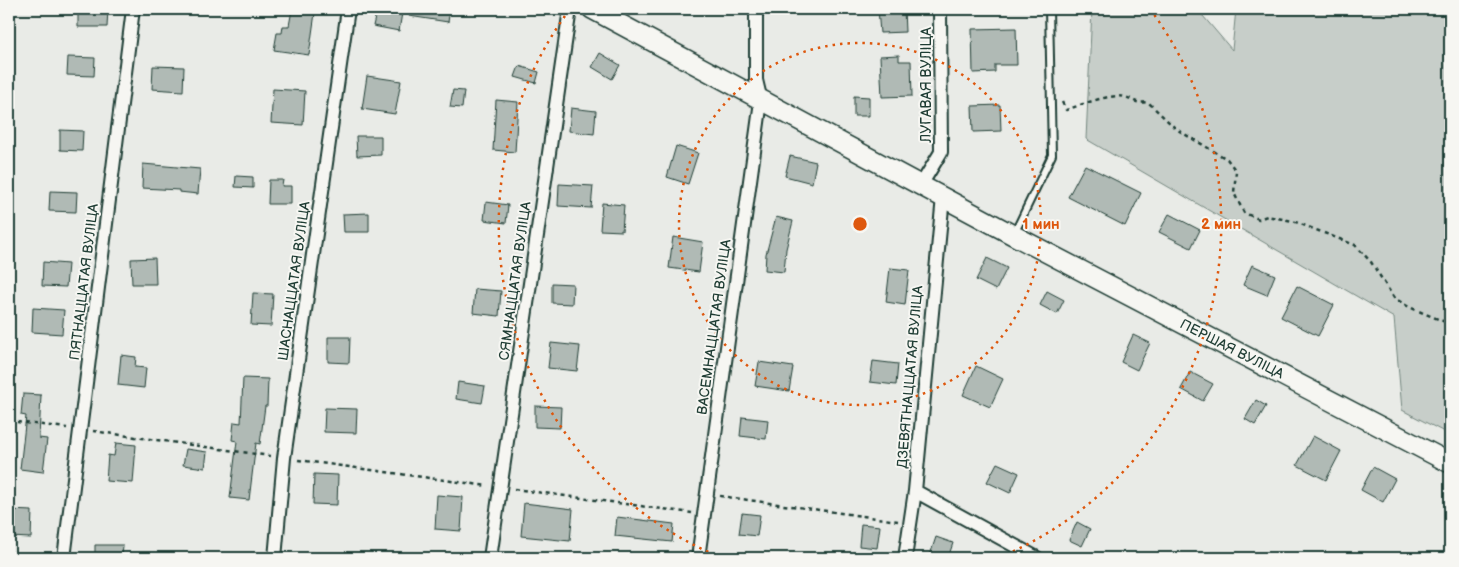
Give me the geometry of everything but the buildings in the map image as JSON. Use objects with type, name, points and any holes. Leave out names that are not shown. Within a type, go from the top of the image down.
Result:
[{"type":"main road","name":"ПЕРШАЯ ВУЛІЦА","points":[[592,9],[943,198],[1450,463]]},
{"type":"street","name":"ПЯТНАЦЦАТАЯ ВУЛІЦА","points":[[64,558],[133,9]]},
{"type":"street","name":"ШАСНАЦЦАТАЯ ВУЛІЦА","points":[[275,558],[284,458],[348,9]]},
{"type":"street","name":"СЯМНАЦЦАТАЯ ВУЛІЦА","points":[[490,558],[570,9]]},
{"type":"street","name":"ВАСЕМНАЦЦАТАЯ ВУЛІЦА","points":[[698,558],[761,101],[756,80],[756,9]]},
{"type":"street","name":"ЛУГАВАЯ ВУЛІЦА","points":[[921,185],[941,152],[940,9]]},
{"type":"street","name":"ДЗЕВЯТНАЦЦАТАЯ ВУЛІЦА","points":[[905,558],[915,491],[943,198]]},
{"type":"street","points":[[915,491],[1037,558]]},
{"type":"lane","points":[[1013,235],[1052,155],[1049,9]]},
{"type":"path","points":[[1051,84],[1066,110],[1102,99],[1125,97],[1135,103],[1148,102],[1176,129],[1227,159],[1236,171],[1234,193],[1244,213],[1259,219],[1266,216],[1293,221],[1354,245],[1371,262],[1394,298],[1409,308],[1450,324]]},
{"type":"path","points":[[9,422],[703,514]]},
{"type":"path","points":[[706,494],[910,522]]},
{"type":"shaded area","points":[[1092,9],[1197,9],[1232,50],[1236,9],[1450,9],[1450,435],[1402,410],[1394,318],[1086,139]]}]
